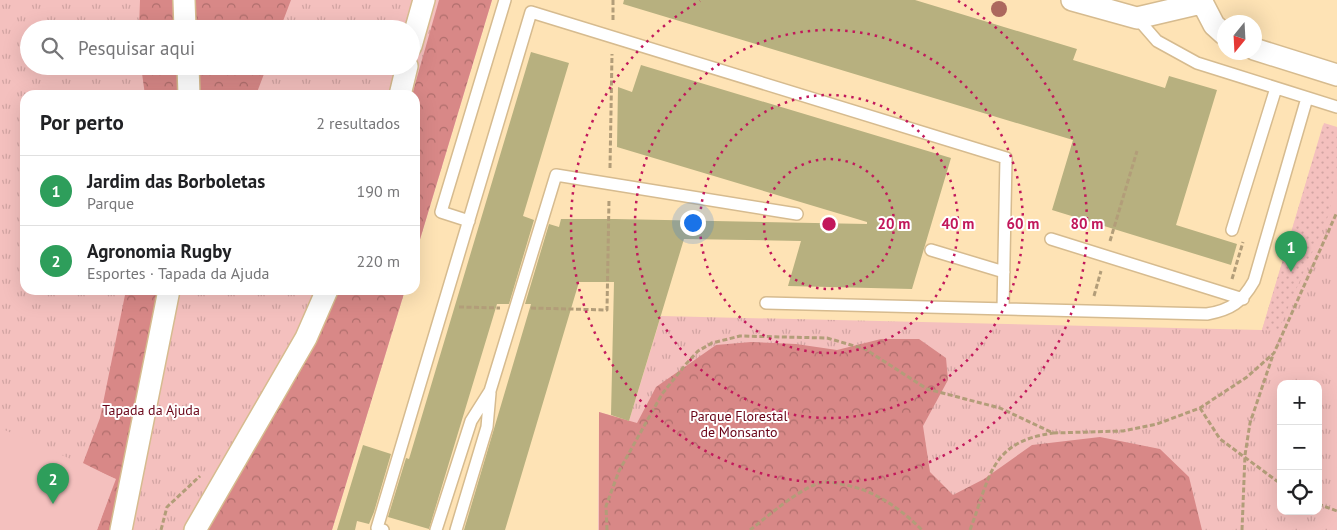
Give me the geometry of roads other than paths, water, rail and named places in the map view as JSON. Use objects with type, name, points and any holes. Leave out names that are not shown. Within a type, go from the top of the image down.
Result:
[{"type":"street","points":[[184,0],[185,20]]},
{"type":"street","points":[[418,20],[424,0]]},
{"type":"street","points":[[1072,0],[1136,18],[1201,2],[1217,28]]},
{"type":"street","points":[[1262,51],[1332,71]]},
{"type":"street","points":[[188,75],[189,90]]},
{"type":"street","points":[[401,90],[405,75]]},
{"type":"street","points":[[121,530],[168,295]]},
{"type":"street","points":[[196,530],[306,338],[325,295]]},
{"type":"lane","points":[[469,221],[441,212],[506,0]]},
{"type":"lane","points":[[383,530],[377,528],[531,12],[1006,158],[1004,309]]},
{"type":"lane","points":[[1136,18],[1157,42],[1197,62],[1337,107]]},
{"type":"lane","points":[[1232,230],[1276,88]]},
{"type":"lane","points":[[766,303],[1207,314],[1235,306],[1243,299],[1254,280],[1307,98]]},
{"type":"lane","points":[[456,530],[487,427],[490,391],[556,176],[797,214]]},
{"type":"lane","points":[[1050,240],[1243,299]]},
{"type":"lane","points":[[930,250],[1004,272]]},
{"type":"lane","points":[[436,530],[471,421],[490,391]]},
{"type":"place","name":"Jardim das Borboletas","points":[[1291,272]]},
{"type":"place","name":"Agronomia Rugby","points":[[53,504]]},
{"type":"park label","name":"Tapada da Ajuda","points":[[151,410]]},
{"type":"park label","name":"Parque Florestal de Monsanto","points":[[739,424]]}]
